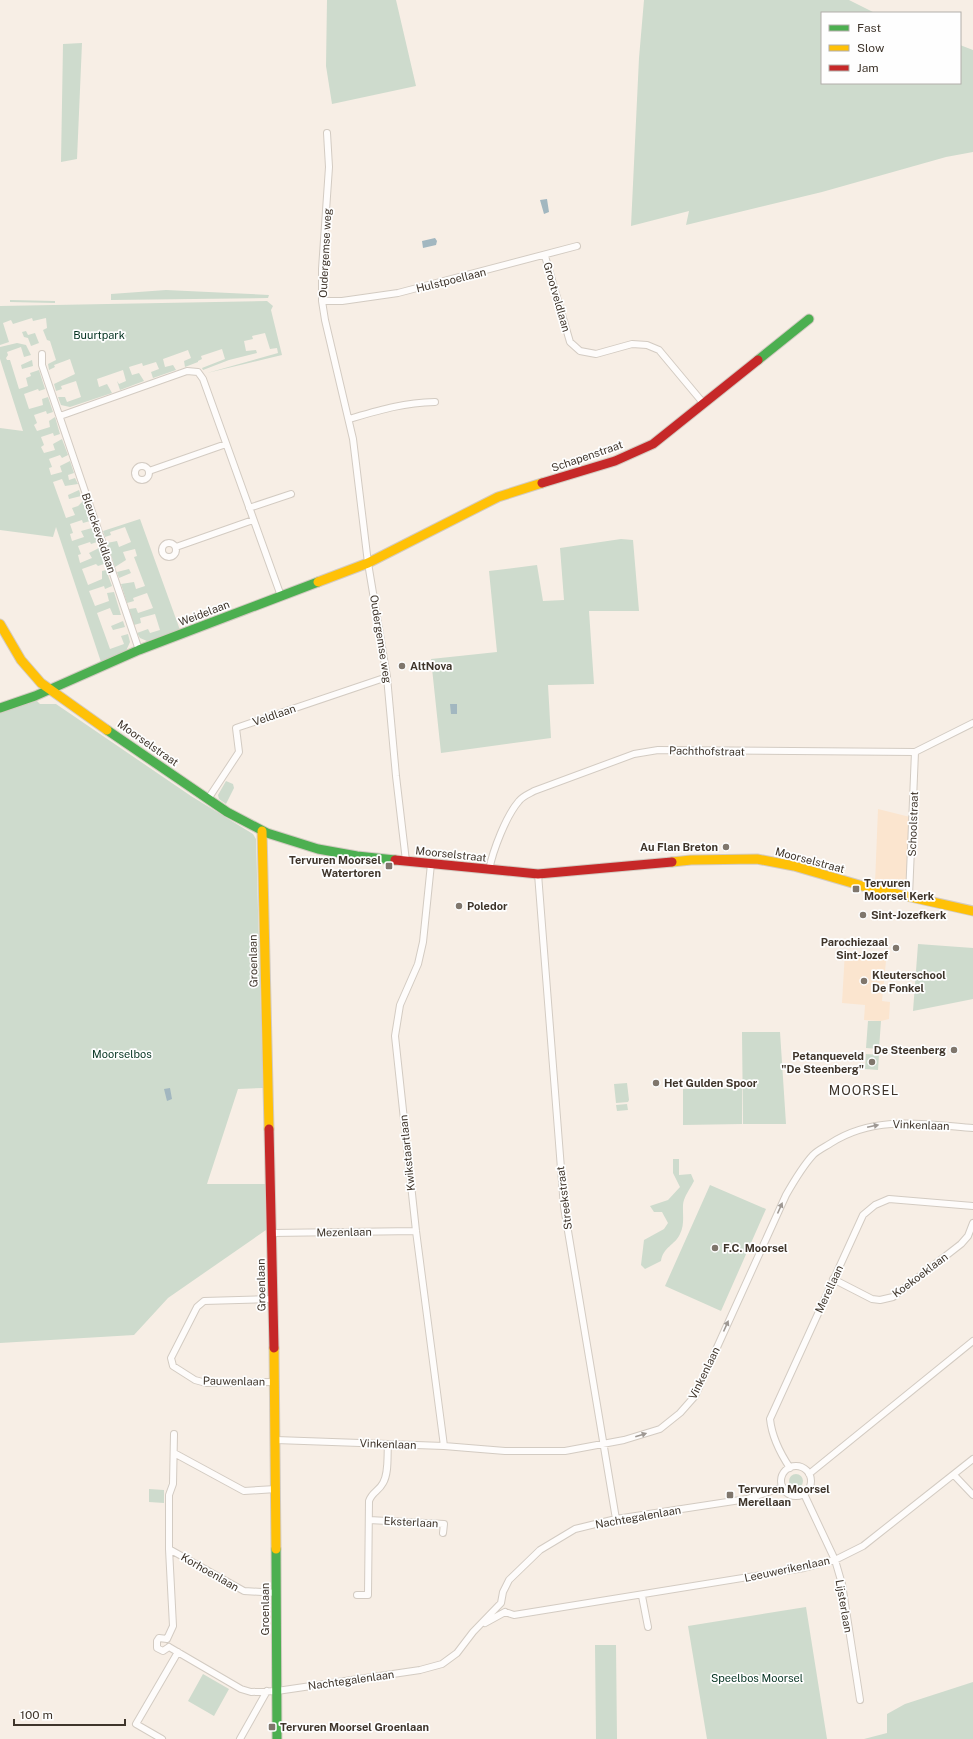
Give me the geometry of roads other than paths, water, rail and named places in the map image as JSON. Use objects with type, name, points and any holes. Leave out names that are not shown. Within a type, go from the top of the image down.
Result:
[{"type":"street","name":"Oudergemse weg","points":[[327,133],[330,167],[322,269],[322,301],[325,320],[353,439],[368,563],[387,677],[396,776],[406,861]]},
{"type":"street","name":"Hulstpoellaan","points":[[322,301],[342,301],[398,293],[545,256],[577,246]]},
{"type":"street","name":"Grootveldlaan","points":[[545,256],[570,342],[580,351],[596,354],[632,344],[647,345],[659,350],[704,404]]},
{"type":"street","name":"Schapenstraat","points":[[368,563],[498,497],[615,461],[647,447],[704,404],[809,319]]},
{"type":"street","name":"Bleuckeveldlaan","points":[[42,354],[42,366],[139,650]]},
{"type":"street","points":[[60,416],[187,371],[195,371],[200,374],[281,596]]},
{"type":"street","points":[[348,419],[382,408],[409,402],[435,402]]},
{"type":"street","points":[[149,471],[226,444]]},
{"type":"street","points":[[249,508],[291,494]]},
{"type":"street","points":[[176,547],[253,520]]},
{"type":"street","name":"Weidelaan","points":[[0,708],[49,690],[139,650],[368,563]]},
{"type":"street","name":"Moorselstraat","points":[[0,624],[24,666],[49,690],[208,799],[262,831],[329,852],[430,864],[538,874],[643,866],[691,860],[757,859],[794,866],[858,885],[973,910]]},
{"type":"street","name":"Veldlaan","points":[[208,799],[239,752],[236,728],[387,677]]},
{"type":"street","name":"Pachthofstraat","points":[[489,870],[492,857],[505,825],[520,800],[534,791],[634,754],[658,750],[915,752],[973,723]]},
{"type":"street","name":"Schoolstraat","points":[[909,896],[915,752]]},
{"type":"street","name":"Groenlaan","points":[[262,831],[276,1440],[277,1593],[272,1691],[277,1739]]},
{"type":"street","name":"Kwikstaartlaan","points":[[430,864],[424,942],[418,964],[400,1005],[395,1036],[416,1230],[444,1446]]},
{"type":"street","name":"Streekstraat","points":[[538,874],[564,1207],[616,1518]]},
{"type":"street","name":"Vinkenlaan","points":[[276,1440],[444,1446],[505,1451],[565,1451],[604,1445],[660,1429],[680,1413],[695,1396],[786,1195],[797,1175],[814,1154],[844,1135],[871,1126],[899,1122],[973,1128]]},
{"type":"street","name":"Merellaan","points":[[790,1468],[777,1446],[771,1431],[770,1419],[863,1215],[875,1204],[889,1199],[973,1206]]},
{"type":"street","name":"Koekoeklaan","points":[[833,1279],[872,1298],[880,1300],[893,1297],[961,1244],[968,1236],[973,1223]]},
{"type":"street","name":"Mezenlaan","points":[[272,1233],[416,1230]]},
{"type":"street","name":"Pauwenlaan","points":[[273,1299],[204,1301],[197,1307],[171,1358],[173,1366],[195,1380],[206,1383],[275,1382]]},
{"type":"street","points":[[809,1474],[973,1341]]},
{"type":"street","name":"Korhoenlaan","points":[[167,1639],[173,1626],[169,1549],[169,1495],[173,1484],[174,1434]]},
{"type":"street","points":[[356,1595],[368,1595],[369,1520],[371,1496],[382,1485],[385,1478],[388,1444]]},
{"type":"street","points":[[174,1453],[244,1491],[276,1489]]},
{"type":"street","name":"Leeuwerikenlaan","points":[[505,1612],[514,1615],[642,1596],[804,1568],[835,1560],[863,1546],[973,1459]]},
{"type":"street","points":[[801,1467],[809,1474],[811,1478],[810,1487],[804,1494],[792,1496],[783,1487],[782,1483],[784,1474],[790,1468],[801,1467]]},
{"type":"street","points":[[954,1475],[973,1495]]},
{"type":"street","name":"Nachtegalenlaan","points":[[169,1647],[241,1689],[251,1692],[272,1691],[420,1670],[442,1664],[457,1653],[501,1603],[503,1592],[509,1580],[540,1550],[575,1529],[616,1518],[747,1499],[783,1487]]},
{"type":"street","name":"Lijsterlaan","points":[[804,1494],[835,1560],[842,1584],[860,1700]]},
{"type":"street","name":"Eksterlaan","points":[[369,1520],[444,1524],[443,1533]]},
{"type":"street","name":"Korhoenlaan","points":[[169,1549],[244,1591],[277,1593]]},
{"type":"street","points":[[642,1596],[648,1626]]},
{"type":"street","points":[[501,1603],[505,1612]]},
{"type":"street","name":"Nachtegalenlaan","points":[[480,1626],[505,1612]]},
{"type":"street","points":[[160,1638],[167,1639],[169,1642],[169,1647],[163,1651],[157,1648],[157,1641],[160,1638]]},
{"type":"street","points":[[162,1739],[136,1724],[178,1652]]},
{"type":"street","points":[[240,1739],[272,1691]]},
{"type":"water","points":[[547,199],[549,212],[544,214],[540,200]]},
{"type":"water","points":[[435,238],[437,241],[436,245],[423,248],[422,241]]},
{"type":"water","points":[[450,704],[457,704],[457,714],[451,714]]},
{"type":"water","points":[[170,1088],[172,1099],[167,1101],[164,1089]]},
{"type":"place","name":"AltNova","points":[[402,666]]},
{"type":"place","name":"Au Flan Breton","points":[[726,847]]},
{"type":"place","name":"Tervuren Moorsel Watertoren","points":[[389,866]]},
{"type":"place","name":"Tervuren Moorsel Kerk","points":[[856,889]]},
{"type":"place","name":"Poledor","points":[[459,906]]},
{"type":"place","name":"Sint-Jozefkerk","points":[[863,915]]},
{"type":"place","name":"Parochiezaal Sint-Jozef","points":[[896,948]]},
{"type":"place","name":"Kleuterschool De Fonkel","points":[[864,981]]},
{"type":"place","name":"De Steenberg","points":[[954,1050]]},
{"type":"place","name":"Petanqueveld \"De Steenberg\"","points":[[872,1062]]},
{"type":"place","name":"Het Gulden Spoor","points":[[656,1083]]},
{"type":"place","name":"F.C. Moorsel","points":[[715,1248]]},
{"type":"place","name":"Tervuren Moorsel Merellaan","points":[[730,1495]]},
{"type":"place","name":"Tervuren Moorsel Groenlaan","points":[[272,1727]]},
{"type":"district","name":"MOORSEL","points":[[864,1090]]},
{"type":"park label","name":"Buurtpark","points":[[99,335]]},
{"type":"park label","name":"Moorselbos","points":[[122,1054]]},
{"type":"park label","name":"Speelbos Moorsel","points":[[757,1678]]}]
